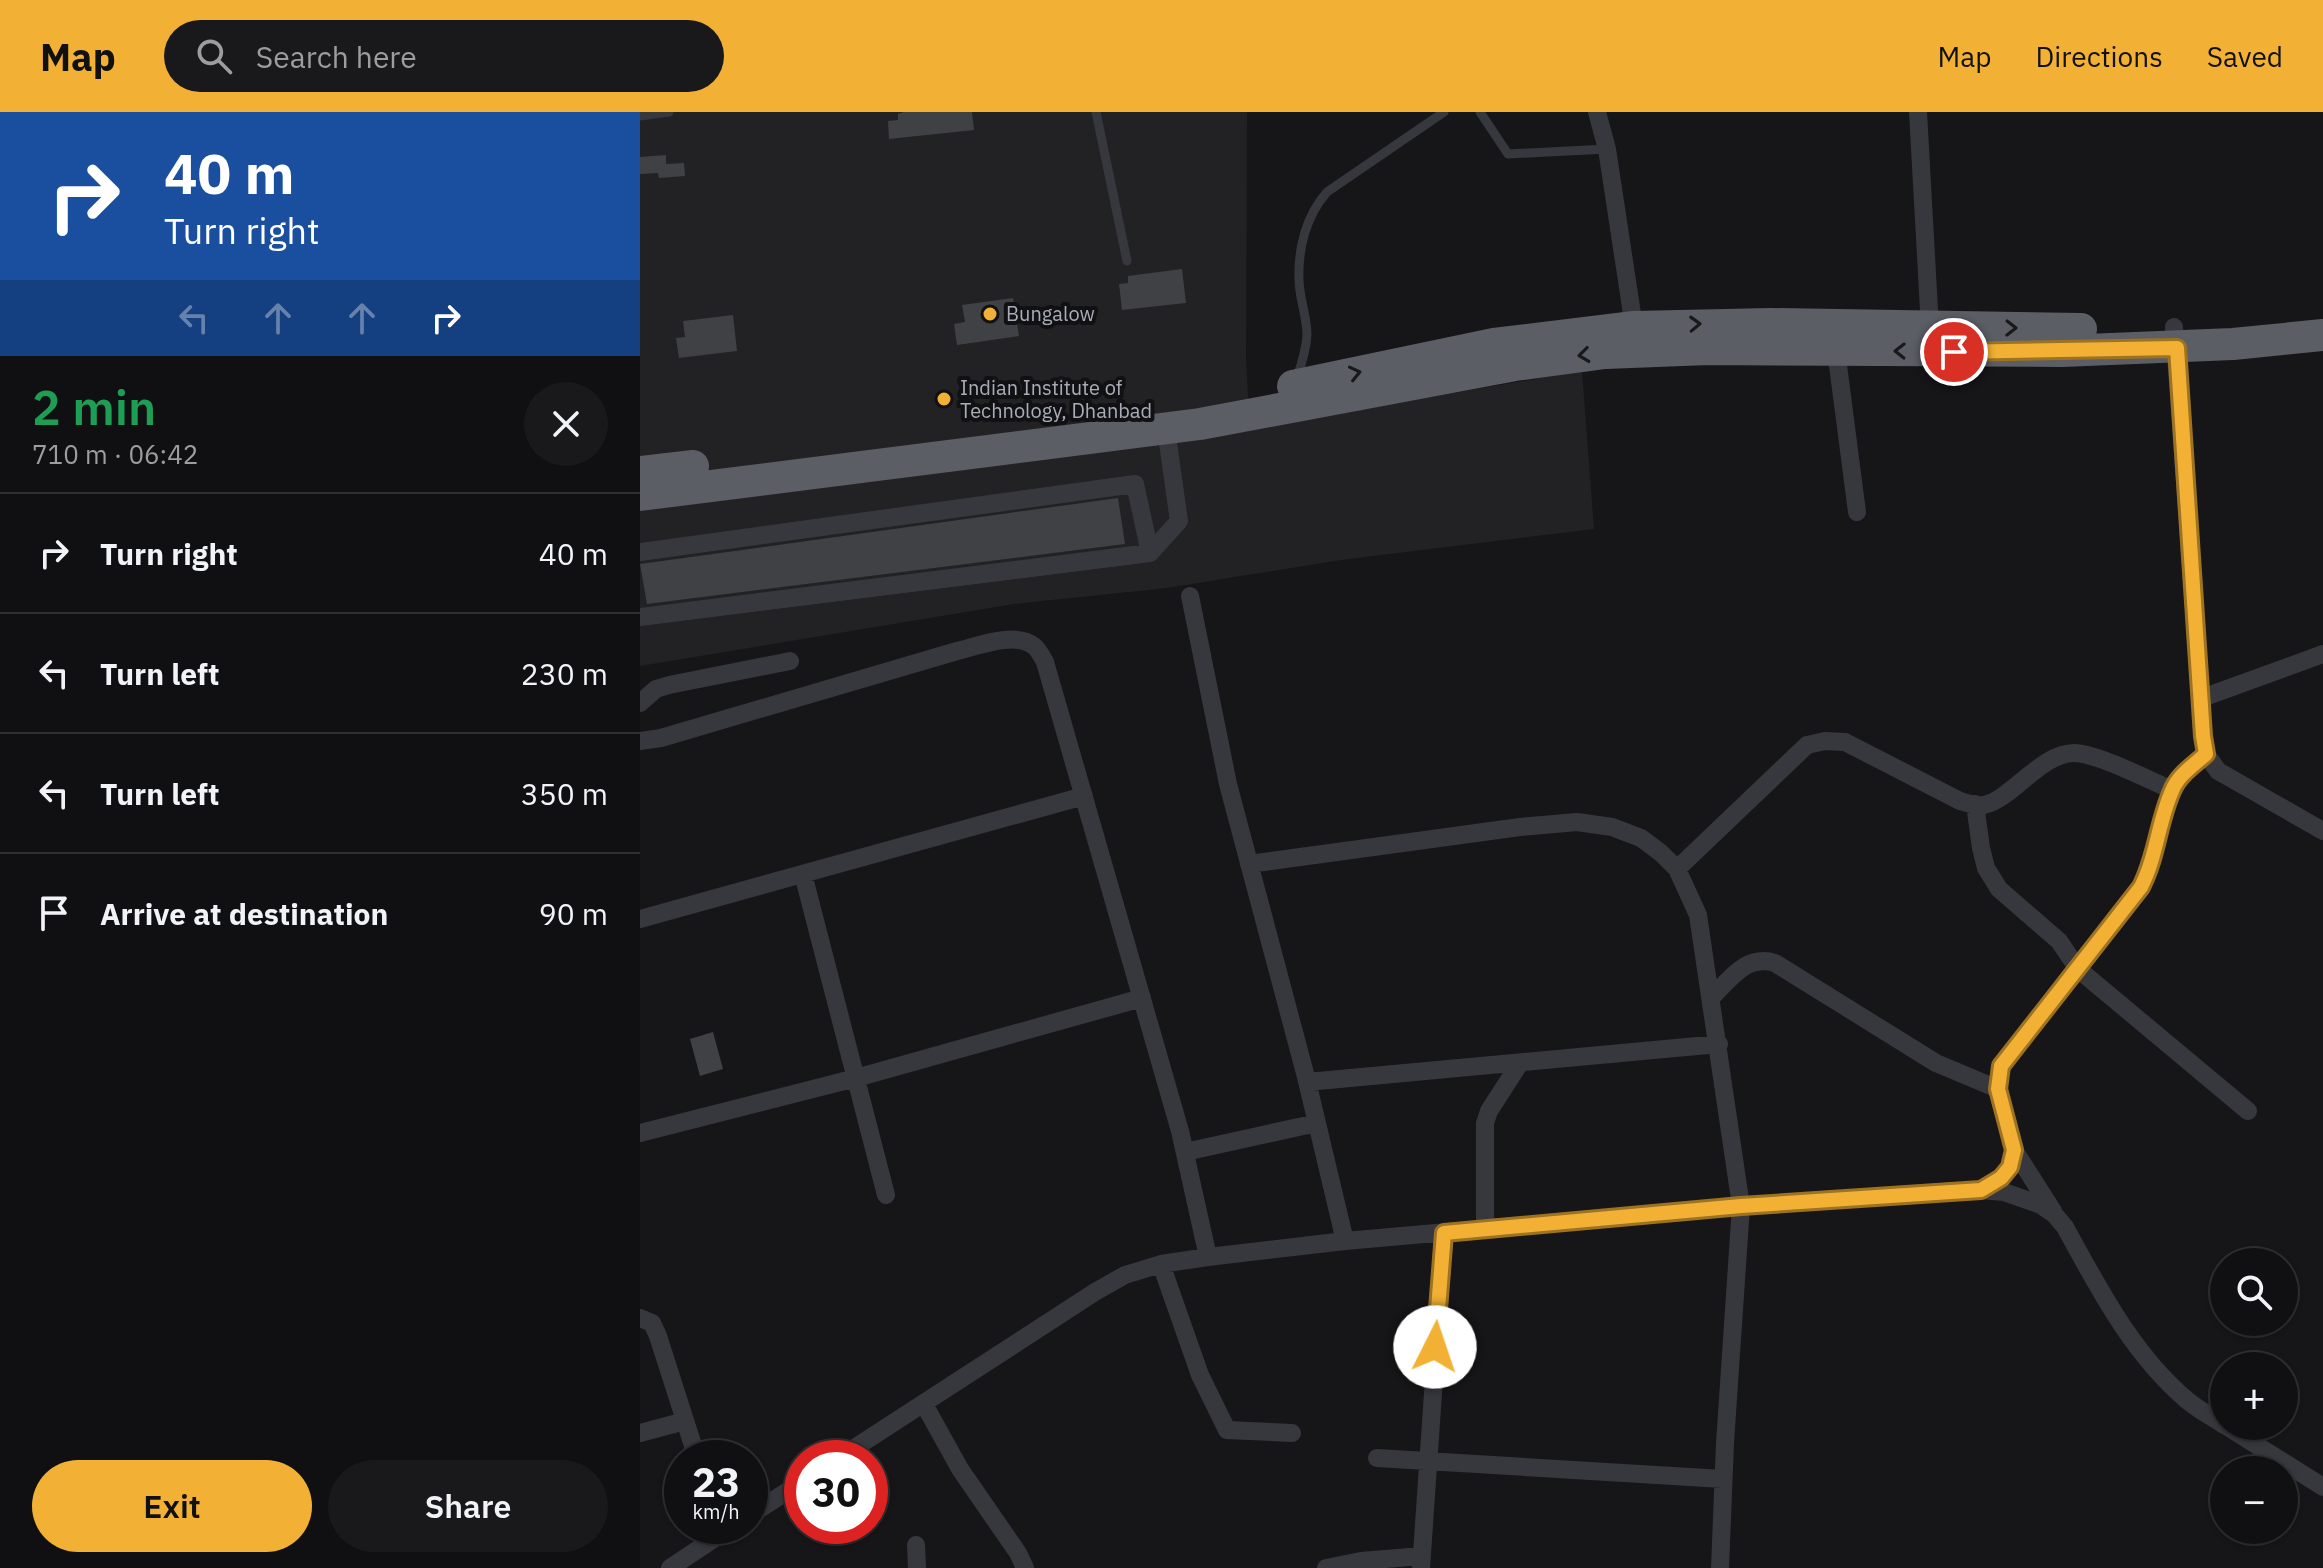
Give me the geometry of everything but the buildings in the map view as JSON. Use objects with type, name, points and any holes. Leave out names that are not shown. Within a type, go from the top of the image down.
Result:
[{"type":"highway","points":[[640,495],[1166,429],[1579,356],[1649,350],[2016,351],[2323,320]]},
{"type":"highway","points":[[640,472],[1093,418],[1294,386],[1494,344],[1634,327],[1785,324],[2176,337],[2323,335]]},
{"type":"street","points":[[1597,112],[1607,149],[1634,327]]},
{"type":"street","points":[[1918,112],[1930,328]]},
{"type":"street","points":[[2176,337],[2206,754],[2218,771],[2323,831]]},
{"type":"street","points":[[1836,350],[1857,512]]},
{"type":"street","points":[[640,617],[1150,553],[1179,521],[1166,429]]},
{"type":"street","points":[[640,552],[1135,484],[1150,553]]},
{"type":"street","points":[[1190,596],[1228,784],[1307,1082],[1345,1241]]},
{"type":"street","points":[[640,741],[661,738],[957,651],[1003,641],[1023,640],[1036,647],[1045,662],[1142,998],[1185,1152],[1208,1257]]},
{"type":"street","points":[[2202,698],[2323,654]]},
{"type":"street","points":[[640,703],[656,689],[669,685],[790,661]]},
{"type":"street","points":[[1677,869],[1807,745],[1825,741],[1845,742],[1960,801],[1975,804],[1992,802],[2054,757],[2070,753],[2088,755],[2172,790]]},
{"type":"street","points":[[2206,754],[2181,776],[2172,790],[2151,867],[2141,887],[2005,1058],[1998,1089],[2014,1150],[2065,1227],[2125,1331],[2175,1390],[2210,1416]]},
{"type":"street","points":[[640,919],[1084,796]]},
{"type":"street","points":[[1975,804],[1986,868],[1999,889],[2059,941],[2078,969],[2248,1111]]},
{"type":"street","points":[[1249,864],[1577,822],[1612,827],[1641,838],[1677,869],[1698,915],[1741,1206],[1720,1568]]},
{"type":"street","points":[[803,874],[886,1195]]},
{"type":"street","points":[[1711,998],[1746,963],[1763,959],[1775,963],[1936,1063],[1998,1089]]},
{"type":"street","points":[[640,1133],[856,1078],[1142,998]]},
{"type":"street","points":[[1307,1082],[1719,1044]]},
{"type":"street","points":[[1485,1230],[1485,1123],[1489,1111],[1520,1063]]},
{"type":"street","points":[[1185,1152],[1317,1123]]},
{"type":"street","points":[[1981,1190],[2001,1178],[2010,1167],[2014,1150]]},
{"type":"street","points":[[867,1440],[1095,1292],[1125,1275],[1161,1264],[1345,1241],[1741,1206],[1981,1190],[2022,1197],[2054,1214]]},
{"type":"street","points":[[1326,1568],[1361,1561],[1422,1562],[1444,1233]]},
{"type":"street","points":[[1161,1264],[1200,1375],[1227,1430],[1292,1433]]},
{"type":"street","points":[[640,1318],[652,1323],[658,1336],[691,1440]]},
{"type":"street","points":[[924,1404],[960,1469],[1025,1568]]},
{"type":"street","points":[[640,1433],[685,1421]]},
{"type":"street","points":[[2249,1440],[2323,1487]]},
{"type":"street","points":[[1377,1458],[1723,1479]]},
{"type":"street","points":[[670,1568],[703,1544]]},
{"type":"street","points":[[916,1545],[917,1568]]},
{"type":"lane","points":[[640,116],[669,112]]},
{"type":"lane","points":[[1096,112],[1127,261]]},
{"type":"lane","points":[[1294,386],[1306,351],[1307,331],[1299,280],[1300,257],[1306,225],[1317,204],[1327,192],[1444,112]]},
{"type":"lane","points":[[1480,112],[1508,154],[1607,149]]},
{"type":"shaded area","name":"Indian Institute of Technology, Dhanbad","points":[[640,112],[1247,112],[1246,362],[1250,428],[1582,371],[1594,529],[1341,560],[1167,588],[1014,604],[640,666]]},
{"type":"place","name":"Bungalow","points":[[990,314]]},
{"type":"place","name":"Indian Institute of Technology, Dhanbad","points":[[944,399]]},
{"type":"route","points":[[1435,1347],[1444,1233],[1741,1206],[1981,1190],[2001,1178],[2010,1167],[2014,1150],[1998,1089],[2001,1066],[2141,887],[2151,867],[2172,790],[2181,776],[2206,754],[2177,348],[1954,352]]}]
